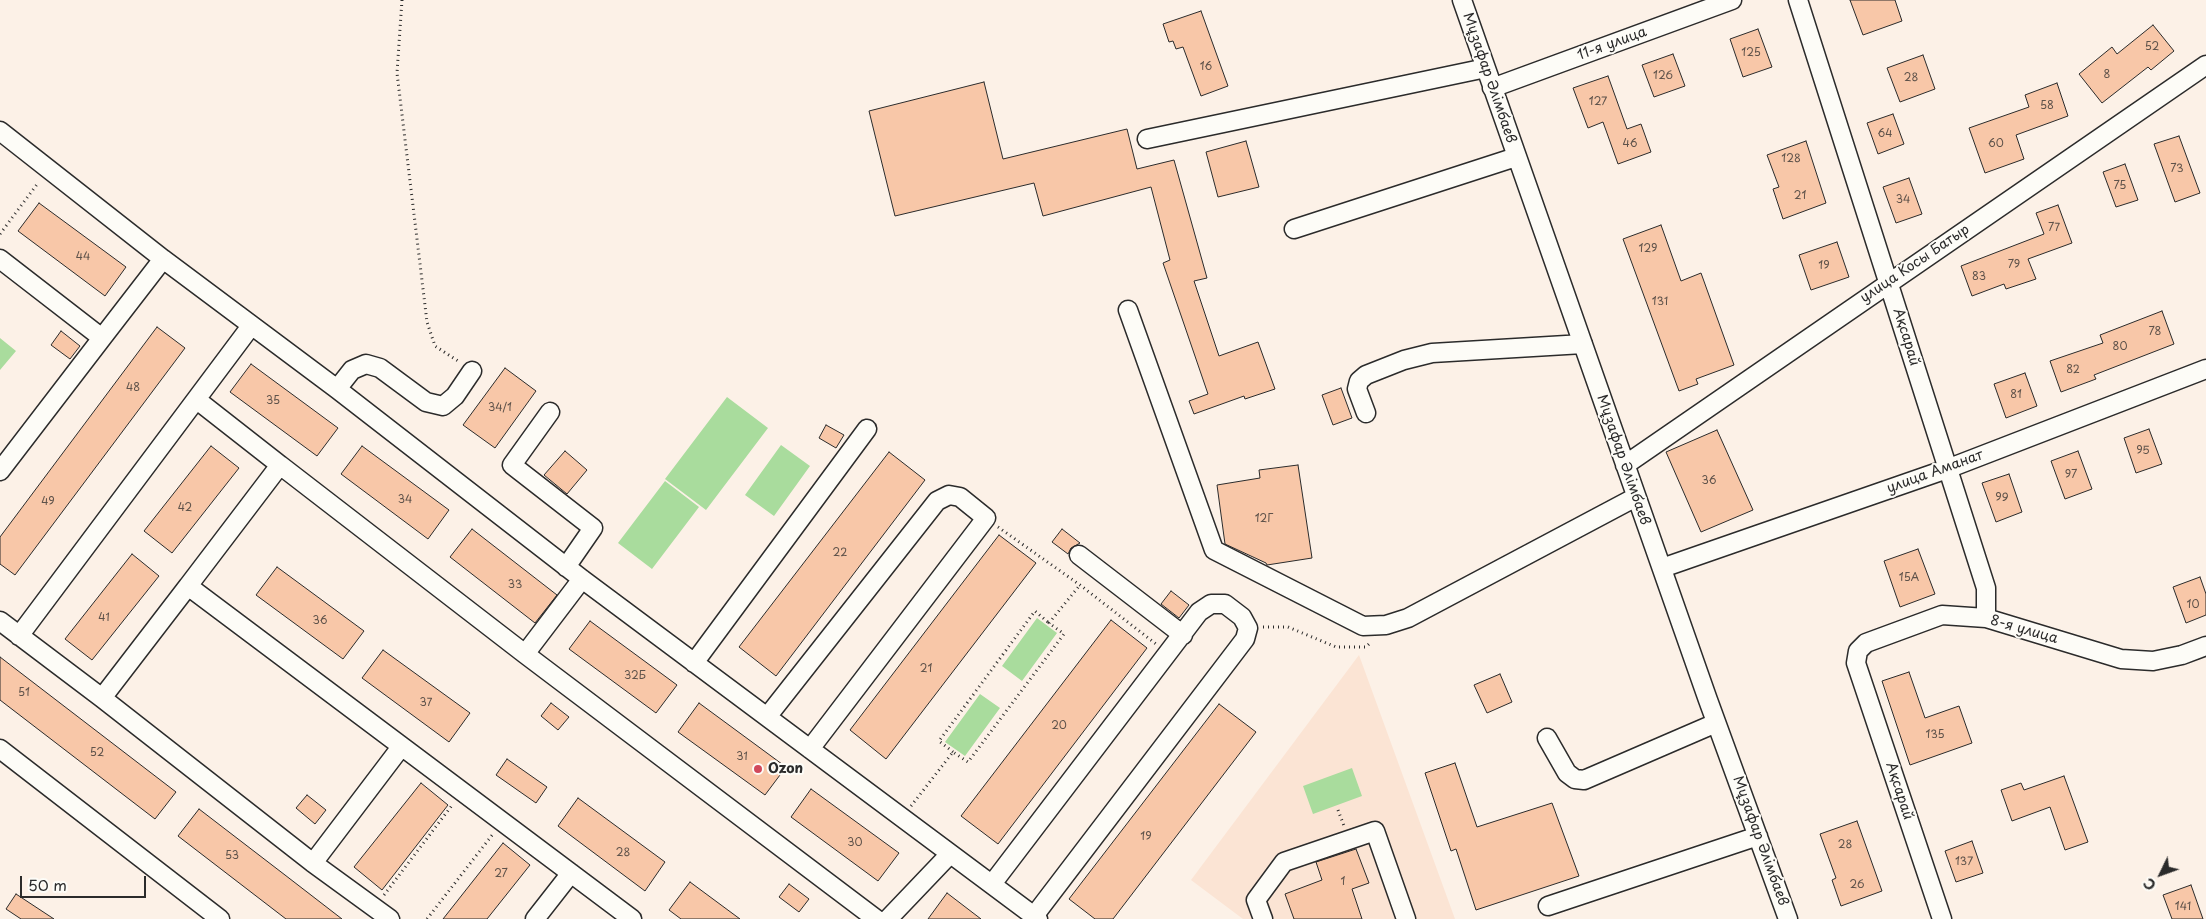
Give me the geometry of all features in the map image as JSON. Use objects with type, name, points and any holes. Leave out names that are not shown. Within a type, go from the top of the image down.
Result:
[{"type":"street","name":"Мұзафар Әлімбаев","points":[[1462,0],[1716,722],[1788,919]]},
{"type":"street","name":"11-я улица","points":[[1492,88],[1732,0]]},
{"type":"street","name":"Ақсарай","points":[[1798,0],[1986,588],[1986,618]]},
{"type":"street","name":"улица Косы Батыр","points":[[1625,465],[2206,65]]},
{"type":"street","points":[[1147,139],[1486,68]]},
{"type":"street","points":[[0,131],[163,259],[337,389],[566,567],[1036,918],[1245,639],[1248,628],[1242,617],[1225,604],[1211,604],[1199,612],[992,884]]},
{"type":"street","points":[[1294,229],[1516,157]]},
{"type":"street","points":[[0,258],[102,338]]},
{"type":"street","points":[[0,471],[163,259]]},
{"type":"street","points":[[1128,310],[1214,550],[1363,626],[1386,625],[1408,618],[1636,496]]},
{"type":"street","points":[[19,636],[252,326]]},
{"type":"street","points":[[1366,413],[1357,389],[1359,381],[1366,375],[1404,360],[1432,353],[1583,344]]},
{"type":"street","points":[[337,389],[352,370],[366,364],[380,368],[426,402],[443,406],[455,396],[472,371]]},
{"type":"street","name":"улица Аманат","points":[[1662,568],[1947,469],[2206,369]]},
{"type":"street","points":[[197,400],[525,654],[876,919]]},
{"type":"street","points":[[550,412],[512,465],[593,528],[566,567]]},
{"type":"street","points":[[694,663],[867,429]]},
{"type":"street","points":[[102,698],[280,465]]},
{"type":"street","points":[[767,717],[937,501],[949,495],[960,497],[986,518],[810,749]]},
{"type":"street","points":[[1079,555],[1182,635]]},
{"type":"street","points":[[525,654],[582,579]]},
{"type":"street","points":[[188,586],[632,919]]},
{"type":"street","name":"8-я улица","points":[[1856,663],[1858,651],[1866,643],[1942,615],[1986,618],[2121,659],[2153,661],[2182,655],[2206,646]]},
{"type":"street","points":[[0,621],[314,863],[390,919]]},
{"type":"street","name":"Ақсарай","points":[[1856,663],[1942,919]]},
{"type":"street","points":[[1547,738],[1567,773],[1575,779],[1584,780],[1716,722]]},
{"type":"street","points":[[314,863],[401,747]]},
{"type":"street","points":[[0,748],[220,919]]},
{"type":"street","points":[[1263,919],[1256,900],[1284,862],[1375,831],[1406,919]]},
{"type":"street","points":[[1548,906],[1758,836]]},
{"type":"street","points":[[888,919],[950,854]]},
{"type":"street","points":[[535,919],[571,873]]},
{"type":"path","points":[[402,0],[397,74],[427,322],[435,346],[472,371]]},
{"type":"path","points":[[0,234],[48,170]]},
{"type":"path","points":[[986,518],[1080,585],[1168,654]]},
{"type":"path","points":[[1049,623],[1080,585]]},
{"type":"path","points":[[1035,612],[1064,634],[968,762],[953,752],[940,741],[1035,612]]},
{"type":"path","points":[[1248,628],[1288,626],[1336,647],[1366,648],[1386,625]]},
{"type":"path","points":[[902,818],[953,752]]},
{"type":"path","points":[[375,908],[462,792]]},
{"type":"path","points":[[427,919],[503,821]]},
{"type":"shaded area","points":[[1359,655],[1455,919],[1243,919],[1191,880]]},
{"type":"green space","points":[[0,338],[16,351],[0,370]]},
{"type":"green space","points":[[727,397],[768,428],[706,510],[665,479]]},
{"type":"green space","points":[[781,445],[810,466],[774,516],[745,495]]},
{"type":"green space","points":[[665,481],[699,507],[652,569],[618,543]]},
{"type":"green space","points":[[1037,618],[1057,633],[1022,681],[1002,666]]},
{"type":"green space","points":[[980,694],[1000,708],[965,756],[945,742]]},
{"type":"green space","points":[[1352,768],[1362,796],[1313,814],[1303,786]]},
{"type":"building","points":[[1850,0],[1895,0],[1902,21],[1863,35]]},
{"type":"building","points":[[1201,11],[1228,86],[1201,96],[1183,47],[1176,49],[1173,41],[1169,42],[1163,24]]},
{"type":"building","points":[[2153,25],[2174,51],[2151,70],[2148,67],[2102,103],[2079,74],[2112,47],[2117,54]]},
{"type":"building","points":[[1758,29],[1772,67],[1743,77],[1730,39]]},
{"type":"building","points":[[1673,54],[1685,86],[1654,97],[1642,65]]},
{"type":"building","points":[[1923,55],[1935,89],[1900,102],[1887,68]]},
{"type":"building","points":[[1608,76],[1627,129],[1641,124],[1651,152],[1618,164],[1603,122],[1588,128],[1573,88]]},
{"type":"building","points":[[984,82],[1003,159],[1127,129],[1137,169],[1174,160],[1207,278],[1194,281],[1219,356],[1258,342],[1275,389],[1245,399],[1244,396],[1194,414],[1189,401],[1208,394],[1163,263],[1170,260],[1151,187],[1043,216],[1034,183],[895,216],[869,111]]},
{"type":"building","points":[[2057,83],[2068,116],[2016,135],[2024,159],[1985,173],[1969,128],[2029,107],[2025,95]]},
{"type":"building","points":[[1893,114],[1904,144],[1878,154],[1867,123]]},
{"type":"building","points":[[2179,136],[2200,193],[2175,202],[2154,144]]},
{"type":"building","points":[[1246,141],[1259,187],[1218,197],[1206,152]]},
{"type":"building","points":[[1806,141],[1826,203],[1783,219],[1773,189],[1779,187],[1767,155]]},
{"type":"building","points":[[2125,164],[2138,200],[2116,207],[2103,172]]},
{"type":"building","points":[[1909,178],[1922,214],[1896,223],[1883,187]]},
{"type":"building","points":[[39,203],[126,267],[105,296],[18,231]]},
{"type":"building","points":[[2058,205],[2072,243],[2028,259],[2036,279],[2006,289],[2004,284],[1972,296],[1961,266],[2044,234],[2036,213]]},
{"type":"building","points":[[1661,225],[1681,281],[1701,273],[1734,365],[1696,379],[1698,384],[1679,391],[1623,239]]},
{"type":"building","points":[[1837,242],[1849,277],[1811,290],[1799,255]]},
{"type":"building","points":[[2162,311],[2174,344],[2094,375],[2096,379],[2061,392],[2050,361],[2103,343],[2100,335]]},
{"type":"building","points":[[157,327],[185,348],[15,575],[0,564],[0,537]]},
{"type":"building","points":[[61,331],[80,346],[70,359],[51,345]]},
{"type":"building","points":[[251,364],[338,428],[317,456],[230,392]]},
{"type":"building","points":[[505,368],[536,391],[495,448],[463,425]]},
{"type":"building","points":[[2025,373],[2037,406],[2006,418],[1994,384]]},
{"type":"building","points":[[1341,388],[1352,418],[1333,425],[1322,395]]},
{"type":"building","points":[[826,425],[844,435],[836,448],[819,438]]},
{"type":"building","points":[[2149,429],[2162,464],[2136,473],[2124,438]]},
{"type":"building","points":[[1717,430],[1753,510],[1701,532],[1666,452]]},
{"type":"building","points":[[211,446],[239,468],[172,553],[144,531]]},
{"type":"building","points":[[362,446],[449,510],[428,539],[341,474]]},
{"type":"building","points":[[565,451],[587,470],[567,494],[544,475]]},
{"type":"building","points":[[2078,451],[2092,489],[2065,499],[2051,461]]},
{"type":"building","points":[[889,452],[925,480],[776,676],[739,647]]},
{"type":"building","points":[[1298,465],[1312,558],[1267,565],[1225,544],[1217,485],[1260,478],[1259,470]]},
{"type":"building","points":[[2009,474],[2022,512],[1996,522],[1982,483]]},
{"type":"building","points":[[472,529],[557,595],[535,623],[450,557]]},
{"type":"building","points":[[1062,529],[1080,543],[1071,548],[1068,554],[1052,542]]},
{"type":"building","points":[[999,535],[1036,563],[886,759],[850,730]]},
{"type":"building","points":[[1918,549],[1935,594],[1900,607],[1884,561]]},
{"type":"building","points":[[132,554],[159,576],[92,660],[65,639]]},
{"type":"building","points":[[277,567],[364,631],[343,659],[256,595]]},
{"type":"building","points":[[2200,577],[2206,594],[2206,615],[2186,623],[2173,587]]},
{"type":"building","points":[[1171,591],[1189,605],[1179,618],[1161,604]]},
{"type":"building","points":[[1111,620],[1147,648],[998,844],[961,816]]},
{"type":"building","points":[[590,621],[677,685],[656,713],[569,649]]},
{"type":"building","points":[[383,650],[470,713],[449,742],[362,678]]},
{"type":"building","points":[[0,657],[176,792],[155,819],[0,700]]},
{"type":"building","points":[[1909,672],[1925,718],[1959,706],[1972,743],[1910,765],[1882,681]]},
{"type":"building","points":[[1500,674],[1512,702],[1487,713],[1474,685]]},
{"type":"building","points":[[551,703],[569,717],[558,730],[541,716]]},
{"type":"building","points":[[699,703],[786,767],[765,795],[678,732]]},
{"type":"building","points":[[1219,704],[1256,732],[1113,919],[1095,919],[1069,899]]},
{"type":"building","points":[[507,759],[547,787],[536,803],[496,775]]},
{"type":"building","points":[[1455,763],[1477,827],[1552,803],[1579,876],[1476,910],[1456,849],[1451,851],[1425,773]]},
{"type":"building","points":[[2064,776],[2088,842],[2065,850],[2050,807],[2012,821],[2001,790],[2021,783],[2024,790]]},
{"type":"building","points":[[421,783],[448,805],[382,890],[354,867]]},
{"type":"building","points":[[811,789],[899,853],[878,881],[791,817]]},
{"type":"building","points":[[307,795],[326,810],[315,824],[296,808]]},
{"type":"building","points":[[578,798],[665,862],[645,891],[558,826]]},
{"type":"building","points":[[199,809],[342,919],[286,919],[178,836]]},
{"type":"building","points":[[1857,821],[1882,891],[1841,906],[1832,880],[1836,878],[1820,834]]},
{"type":"building","points":[[1972,841],[1983,873],[1956,882],[1945,851]]},
{"type":"building","points":[[503,843],[530,865],[487,919],[443,919]]},
{"type":"building","points":[[1356,849],[1369,883],[1352,889],[1362,919],[1294,919],[1285,894],[1322,880],[1316,862]]},
{"type":"building","points":[[690,882],[740,919],[681,919],[669,910]]},
{"type":"building","points":[[789,884],[809,899],[799,912],[779,897]]},
{"type":"building","points":[[2191,885],[2203,919],[2172,919],[2163,895]]},
{"type":"building","points":[[947,893],[981,919],[928,919]]},
{"type":"building","points":[[16,894],[54,919],[21,919],[6,909]]},
{"type":"place","name":"Ozon","points":[[758,769]]}]
